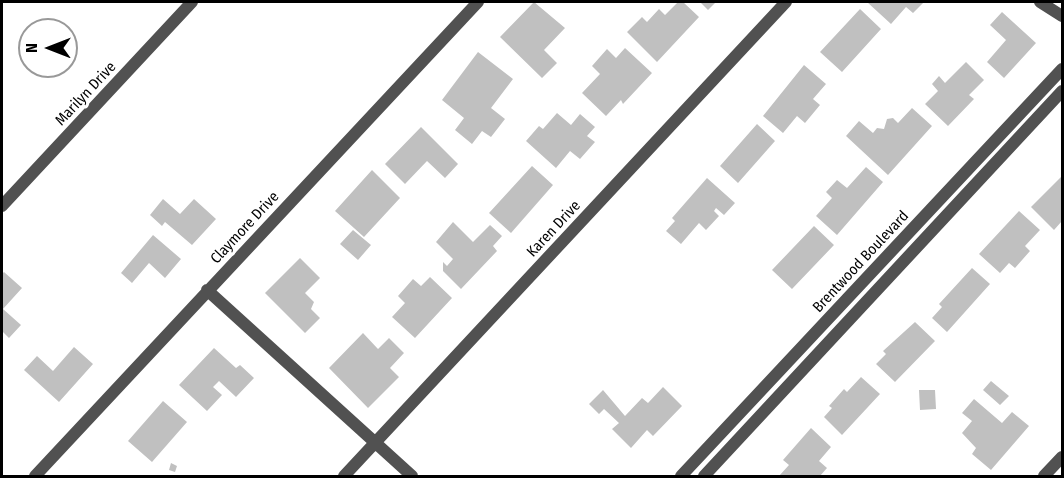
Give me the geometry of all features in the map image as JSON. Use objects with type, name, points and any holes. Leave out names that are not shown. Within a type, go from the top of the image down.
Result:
[{"type":"street","name":"Marilyn Drive","points":[[2,206],[192,2]]},
{"type":"street","name":"Claymore Drive","points":[[35,477],[478,2]]},
{"type":"street","name":"Karen Drive","points":[[344,477],[786,2]]},
{"type":"street","points":[[1040,2],[1062,16]]},
{"type":"street","name":"Brentwood Boulevard","points":[[681,477],[1062,69]]},
{"type":"street","name":"Brentwood Boulevard","points":[[704,477],[1062,91]]},
{"type":"street","points":[[207,290],[411,477]]},
{"type":"street","points":[[1044,477],[1062,457]]},
{"type":"building","points":[[534,2],[565,28],[544,50],[557,63],[542,78],[500,37]]},
{"type":"building","points":[[678,2],[683,2],[699,17],[657,62],[627,32],[642,17],[647,22],[659,9],[665,15]]},
{"type":"building","points":[[700,2],[716,2],[708,10]]},
{"type":"building","points":[[867,2],[924,2],[913,13],[906,7],[891,24]]},
{"type":"building","points":[[860,9],[881,29],[842,72],[820,52]]},
{"type":"building","points":[[1002,12],[1036,43],[1004,78],[987,62],[1006,40],[990,25]]},
{"type":"building","points":[[625,48],[652,73],[623,104],[621,100],[606,116],[582,93],[600,74],[592,66],[607,49],[616,58]]},
{"type":"building","points":[[478,52],[513,79],[491,108],[505,119],[491,137],[482,131],[472,144],[455,130],[464,118],[442,100]]},
{"type":"building","points":[[966,62],[984,80],[969,95],[974,99],[948,126],[925,104],[938,91],[932,84],[939,76],[945,83]]},
{"type":"building","points":[[804,65],[826,84],[813,99],[820,105],[805,123],[797,116],[783,133],[763,116]]},
{"type":"building","points":[[912,108],[932,126],[888,175],[846,136],[859,121],[873,133],[877,128],[884,129],[887,119],[893,118],[898,123]]},
{"type":"building","points":[[557,113],[571,125],[580,114],[595,127],[587,136],[595,142],[580,159],[570,151],[556,168],[526,141],[539,126],[543,129]]},
{"type":"building","points":[[757,124],[775,141],[738,183],[720,166]]},
{"type":"building","points":[[421,127],[458,164],[445,178],[427,161],[405,184],[385,164]]},
{"type":"building","points":[[532,166],[553,185],[511,233],[489,213]]},
{"type":"building","points":[[866,167],[883,182],[837,235],[816,216],[832,198],[826,192],[837,180],[847,188]]},
{"type":"building","points":[[372,170],[400,198],[364,237],[335,211]]},
{"type":"building","points":[[1062,176],[1062,221],[1054,230],[1031,207]]},
{"type":"building","points":[[707,178],[735,203],[724,215],[716,208],[714,211],[719,216],[706,230],[699,223],[681,244],[666,231],[675,221],[672,218]]},
{"type":"building","points":[[163,199],[180,214],[194,199],[216,219],[192,245],[165,222],[162,226],[150,215]]},
{"type":"building","points":[[1019,211],[1040,230],[1025,246],[1030,251],[1015,268],[1009,263],[1000,273],[979,254]]},
{"type":"building","points":[[453,222],[473,242],[490,225],[502,236],[493,246],[497,251],[461,289],[443,271],[443,262],[447,266],[453,259],[436,242]]},
{"type":"building","points":[[814,226],[834,245],[792,289],[772,270]]},
{"type":"building","points":[[353,230],[371,245],[358,260],[340,244]]},
{"type":"building","points":[[153,235],[181,259],[165,278],[149,263],[132,283],[121,273]]},
{"type":"building","points":[[300,258],[320,278],[305,293],[314,302],[311,309],[320,318],[305,333],[265,293]]},
{"type":"building","points":[[972,268],[990,284],[947,332],[932,318],[942,307],[939,304]]},
{"type":"building","points":[[4,272],[22,288],[3,309],[21,325],[9,338],[2,331],[2,274]]},
{"type":"building","points":[[430,277],[452,298],[415,338],[392,317],[405,303],[398,296],[413,279],[421,286]]},
{"type":"building","points":[[915,322],[935,341],[895,382],[876,364],[886,354],[883,351]]},
{"type":"building","points":[[363,333],[378,349],[389,338],[404,353],[390,368],[399,377],[368,408],[329,368]]},
{"type":"building","points":[[74,347],[93,364],[59,402],[24,370],[37,356],[53,371]]},
{"type":"building","points":[[214,348],[236,368],[240,365],[254,378],[236,397],[219,381],[213,387],[222,395],[207,411],[179,385]]},
{"type":"building","points":[[861,377],[880,394],[842,435],[824,417],[832,408],[829,406],[844,389],[847,392]]},
{"type":"building","points":[[991,381],[1009,396],[1000,405],[983,390]]},
{"type":"building","points":[[663,387],[682,406],[653,436],[647,430],[631,448],[612,429],[619,423],[604,409],[599,414],[589,404],[603,390],[625,416],[642,398],[648,403]]},
{"type":"building","points":[[919,390],[935,390],[936,409],[920,410]]},
{"type":"building","points":[[974,399],[1002,423],[1012,412],[1029,426],[991,470],[972,454],[976,448],[962,433],[972,421],[962,413]]},
{"type":"building","points":[[163,401],[187,422],[152,462],[128,441]]},
{"type":"building","points":[[811,428],[831,447],[819,461],[827,468],[820,476],[779,476],[789,465],[783,460]]},
{"type":"building","points":[[171,463],[177,466],[175,472],[169,470]]}]
